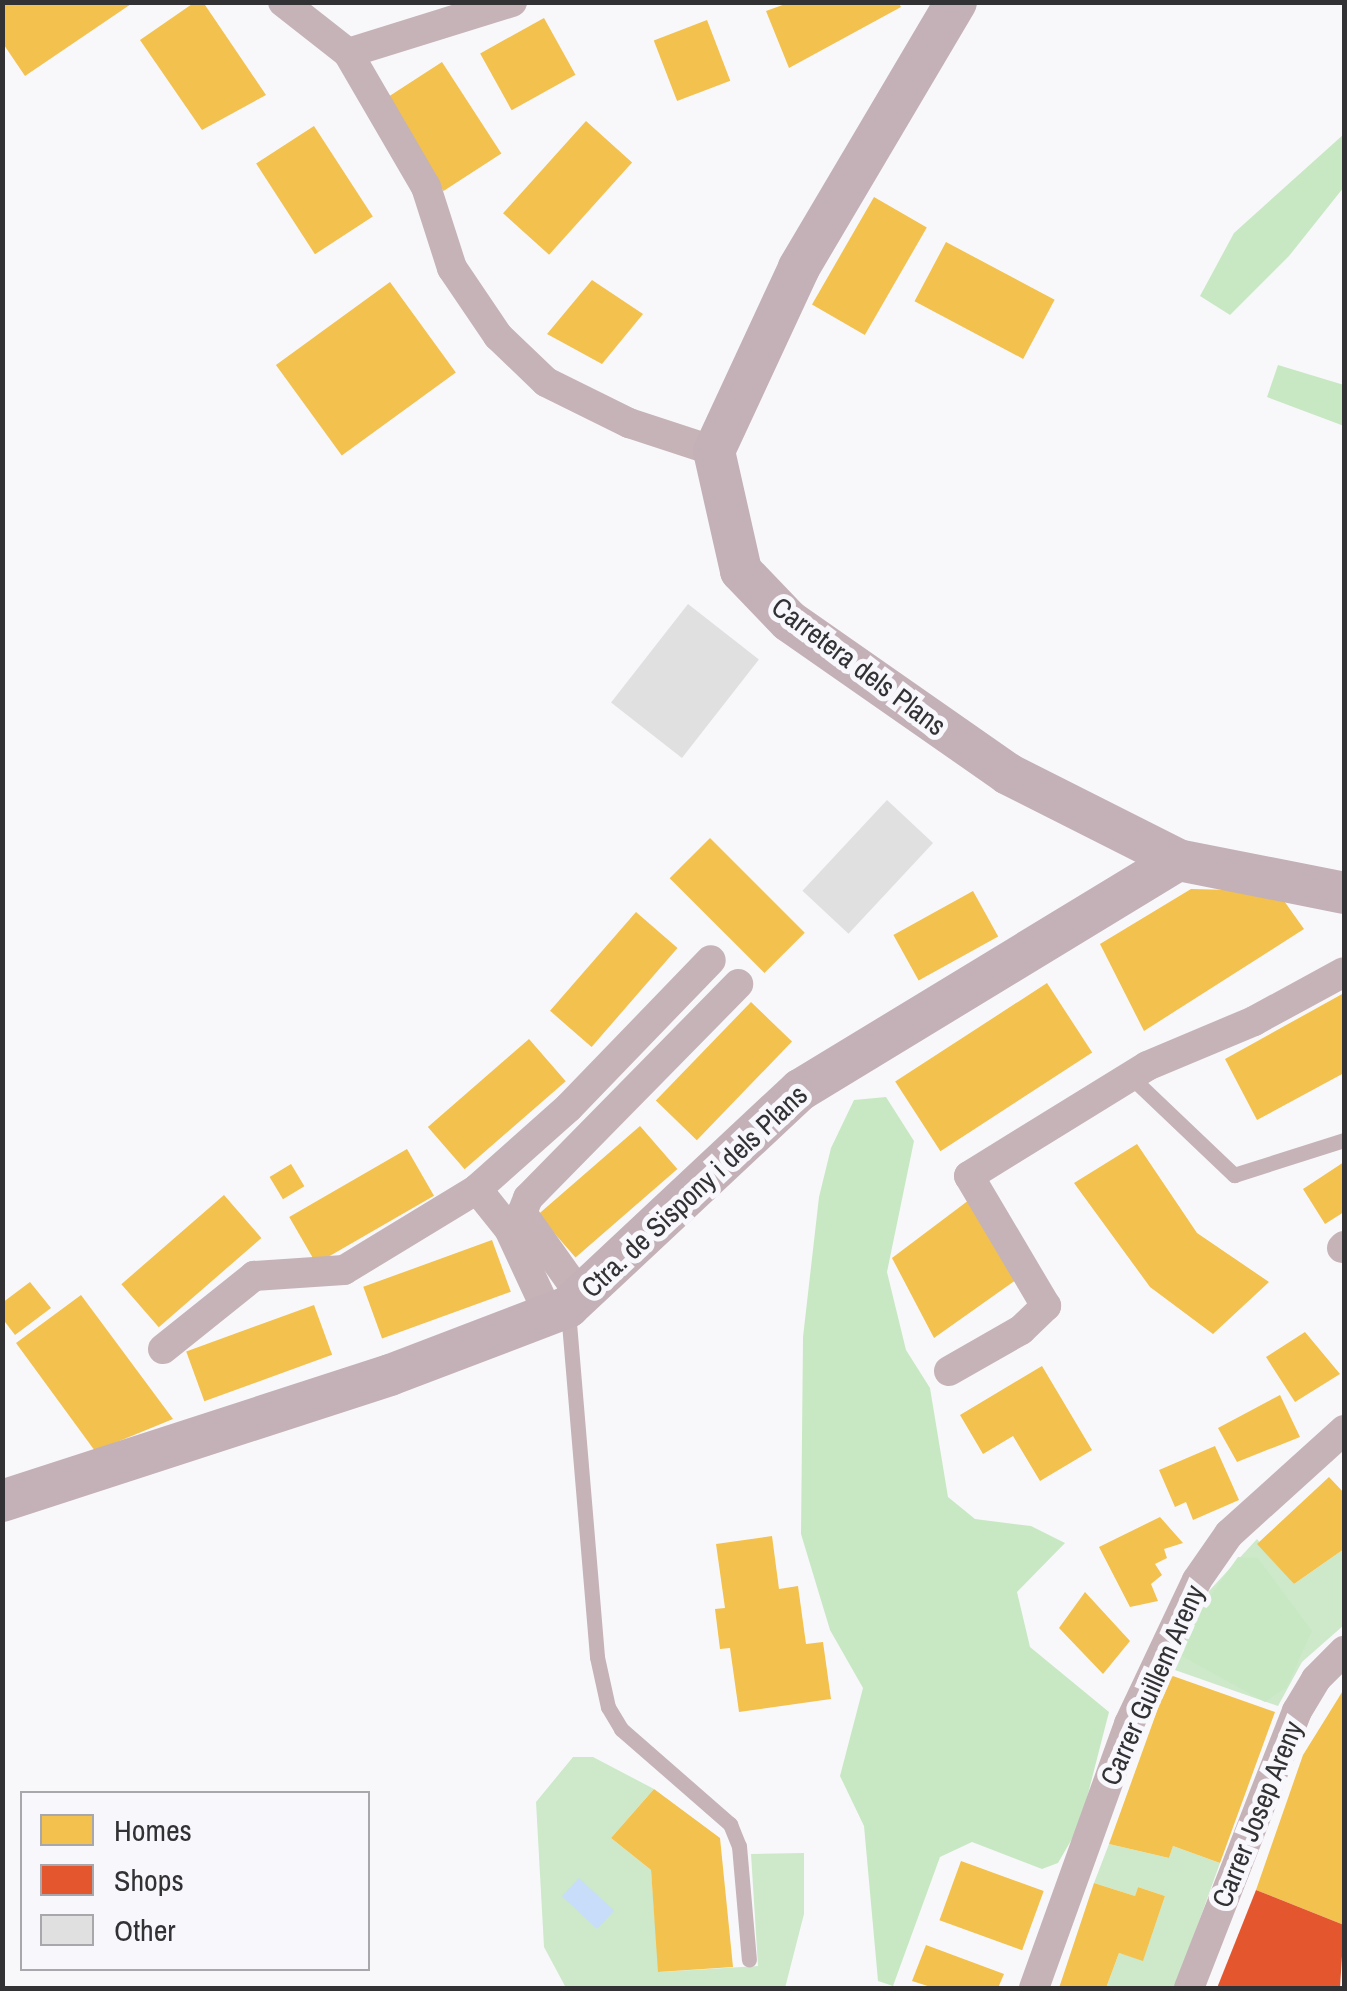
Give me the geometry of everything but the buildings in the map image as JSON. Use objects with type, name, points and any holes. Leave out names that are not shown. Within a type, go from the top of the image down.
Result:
[{"type":"main road","points":[[714,451],[799,268],[956,2]]},
{"type":"main road","name":"Carretera dels Plans","points":[[714,451],[741,571],[789,621],[1008,774],[1178,860],[1344,893]]},
{"type":"main road","name":"Ctra. de Sispony i dels Plans","points":[[2,1501],[390,1375],[566,1306],[800,1090],[1178,860]]},
{"type":"street","points":[[283,2],[348,54],[426,187],[452,268],[498,336],[546,382],[628,423],[714,451]]},
{"type":"street","points":[[348,54],[512,2]]},
{"type":"street","points":[[163,1349],[254,1276],[344,1270],[477,1189],[570,1107],[711,960]]},
{"type":"street","points":[[949,1371],[1022,1330],[1046,1306],[969,1176],[1130,1076],[1254,1022],[1344,972]]},
{"type":"street","points":[[566,1306],[522,1214],[528,1198],[738,984]]},
{"type":"street","points":[[477,1189],[566,1306]]},
{"type":"street","name":"Carrer Guillem Areny","points":[[1034,1988],[1128,1724],[1197,1580],[1230,1534],[1344,1430]]},
{"type":"street","name":"Carrer Josep Areny","points":[[1189,1988],[1297,1711],[1316,1679],[1344,1651]]},
{"type":"lane","points":[[1130,1076],[1234,1175],[1344,1140]]},
{"type":"lane","points":[[566,1306],[597,1657],[608,1706],[621,1729],[730,1824],[739,1846],[749,1960]]},
{"type":"green space","points":[[1344,134],[1344,187],[1289,256],[1230,315],[1200,296],[1234,233]]},
{"type":"green space","points":[[1278,365],[1344,385],[1344,426],[1267,397]]},
{"type":"green space","points":[[886,1097],[914,1141],[887,1272],[906,1350],[930,1388],[948,1497],[975,1519],[1031,1526],[1065,1543],[1017,1592],[1030,1647],[1109,1712],[1080,1825],[1058,1863],[1042,1869],[972,1842],[940,1857],[893,1986],[878,1981],[864,1826],[840,1776],[863,1688],[830,1630],[801,1534],[803,1337],[819,1197],[831,1148],[854,1100]]},
{"type":"green space","points":[[1257,1539],[1294,1584],[1344,1549],[1344,1625],[1302,1662],[1278,1706],[1172,1669],[1209,1591]]},
{"type":"green space","points":[[1238,1557],[1258,1558],[1312,1631],[1287,1687],[1265,1702],[1178,1654],[1197,1614]]},
{"type":"green space","points":[[573,1757],[593,1757],[654,1789],[611,1838],[651,1870],[659,1972],[758,1966],[751,1854],[804,1853],[804,1914],[785,1988],[566,1988],[544,1947],[536,1802]]},
{"type":"green space","points":[[1109,1844],[1169,1858],[1173,1846],[1220,1863],[1175,1988],[1106,1988],[1119,1953],[1143,1960],[1165,1896],[1138,1887],[1135,1896],[1094,1883]]},
{"type":"water","points":[[579,1878],[614,1911],[597,1929],[562,1896]]}]
